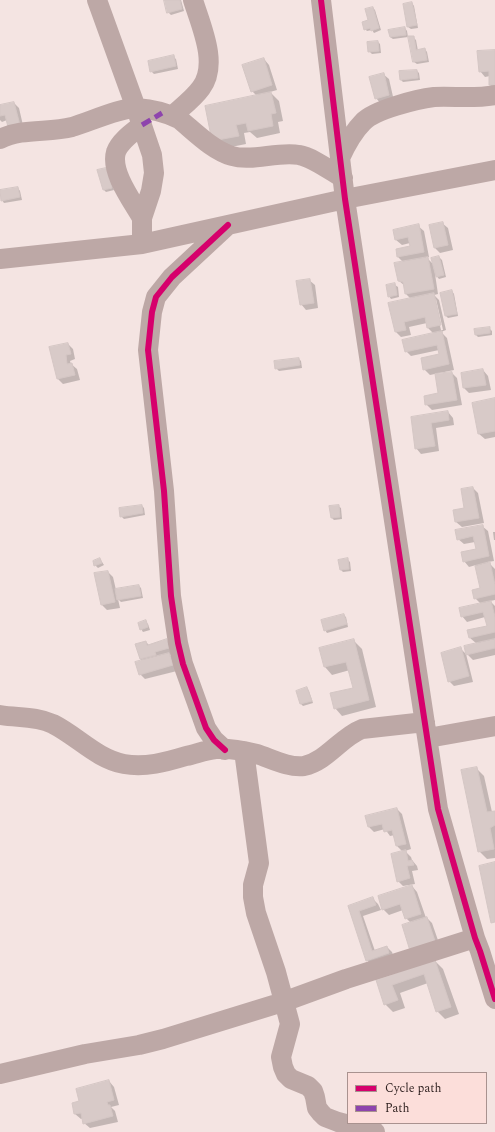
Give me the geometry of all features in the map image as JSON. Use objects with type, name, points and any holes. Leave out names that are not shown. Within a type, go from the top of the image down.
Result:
[{"type":"street","points":[[97,0],[152,155],[154,173],[151,191],[142,218],[142,244]]},
{"type":"street","points":[[172,116],[191,100],[201,88],[207,77],[209,62],[207,49],[201,23],[193,0]]},
{"type":"street","points":[[321,0],[345,199],[438,809],[483,945],[495,1000]]},
{"type":"street","points":[[340,158],[356,129],[369,116],[421,99],[434,97],[464,98],[495,95]]},
{"type":"street","points":[[0,140],[18,134],[71,127],[124,110],[139,116],[172,116],[179,119],[218,150],[233,156],[243,158],[276,155],[301,155],[343,178]]},
{"type":"street","points":[[139,116],[116,151],[115,160],[116,169],[122,183],[142,218]]},
{"type":"street","points":[[0,259],[142,244],[345,199],[495,170]]},
{"type":"street","points":[[228,225],[172,277],[156,297],[152,312],[148,350],[164,491],[171,596],[178,644],[183,664],[206,728],[214,740],[234,750],[294,766],[315,762],[355,732],[362,729],[427,730],[495,726]]},
{"type":"street","points":[[0,715],[45,721],[66,732],[111,760],[124,764],[156,764],[201,751],[216,749],[234,750]]},
{"type":"street","points":[[234,750],[259,862],[253,885],[253,897],[256,913],[276,972],[290,1024],[281,1058],[286,1074],[291,1079],[308,1086],[315,1098],[317,1108],[325,1117],[375,1132]]},
{"type":"street","points":[[0,1074],[85,1054],[139,1045],[283,1002],[346,979],[483,945]]},
{"type":"building","points":[[164,0],[180,0],[182,9],[167,13]]},
{"type":"building","points":[[412,2],[417,25],[407,27],[403,4]]},
{"type":"building","points":[[373,7],[379,28],[371,31],[370,28],[364,30],[362,22],[368,20],[365,9]]},
{"type":"building","points":[[405,27],[406,35],[390,37],[388,30]]},
{"type":"building","points":[[408,36],[414,36],[416,50],[425,48],[427,60],[413,62]]},
{"type":"building","points":[[378,41],[379,51],[368,52],[367,42]]},
{"type":"building","points":[[495,50],[495,85],[489,85],[489,71],[479,72],[477,51]]},
{"type":"building","points":[[174,55],[176,66],[150,72],[148,61]]},
{"type":"building","points":[[264,58],[272,85],[251,92],[242,65]]},
{"type":"building","points":[[417,70],[418,78],[400,80],[399,71]]},
{"type":"building","points":[[384,73],[389,95],[375,99],[369,77]]},
{"type":"building","points":[[271,92],[276,113],[271,114],[273,126],[248,131],[246,123],[236,125],[239,136],[212,141],[205,106]]},
{"type":"building","points":[[14,102],[21,129],[9,131],[5,115],[0,116],[0,105]]},
{"type":"building","points":[[106,168],[112,188],[103,190],[97,170]]},
{"type":"building","points":[[18,187],[20,197],[1,201],[0,190]]},
{"type":"building","points":[[443,222],[448,245],[434,248],[429,225]]},
{"type":"building","points":[[419,224],[424,252],[397,257],[396,249],[410,246],[408,237],[395,240],[393,230]]},
{"type":"building","points":[[439,256],[444,275],[436,277],[431,258]]},
{"type":"building","points":[[428,257],[434,289],[405,294],[403,282],[398,281],[394,263]]},
{"type":"building","points":[[310,279],[314,303],[300,305],[296,281]]},
{"type":"building","points":[[395,283],[397,295],[388,297],[386,285]]},
{"type":"building","points":[[452,290],[457,314],[445,316],[440,293]]},
{"type":"building","points":[[434,293],[441,325],[427,328],[425,317],[404,322],[406,330],[395,332],[388,303]]},
{"type":"building","points":[[490,327],[490,333],[475,335],[474,329]]},
{"type":"building","points":[[442,331],[449,364],[423,370],[421,358],[439,354],[437,345],[405,352],[402,340]]},
{"type":"building","points":[[68,343],[71,354],[66,355],[67,364],[72,363],[75,375],[57,379],[49,347]]},
{"type":"building","points":[[299,358],[300,365],[275,369],[274,361]]},
{"type":"building","points":[[483,369],[486,385],[463,388],[461,373]]},
{"type":"building","points":[[452,372],[457,400],[425,405],[424,396],[438,393],[435,374]]},
{"type":"building","points":[[495,398],[495,431],[478,434],[472,403]]},
{"type":"building","points":[[448,411],[449,420],[431,423],[435,446],[415,449],[411,417]]},
{"type":"building","points":[[473,487],[479,518],[455,522],[453,510],[464,508],[461,489]]},
{"type":"building","points":[[142,505],[143,513],[120,517],[119,508]]},
{"type":"building","points":[[339,505],[340,517],[331,518],[329,506]]},
{"type":"building","points":[[483,525],[489,556],[463,562],[461,552],[476,549],[473,536],[457,540],[455,530]]},
{"type":"building","points":[[100,558],[102,563],[94,566],[93,561]]},
{"type":"building","points":[[348,558],[349,569],[340,570],[338,560]]},
{"type":"building","points":[[490,562],[495,585],[495,594],[474,599],[472,590],[480,588],[475,566]]},
{"type":"building","points":[[108,571],[115,602],[101,605],[94,573]]},
{"type":"building","points":[[139,585],[141,596],[117,600],[115,589]]},
{"type":"building","points":[[491,601],[495,617],[495,632],[469,638],[467,630],[487,626],[483,612],[461,617],[459,608]]},
{"type":"building","points":[[344,614],[347,624],[324,631],[321,620]]},
{"type":"building","points":[[146,620],[148,627],[140,630],[138,623]]},
{"type":"building","points":[[167,639],[169,648],[155,652],[156,655],[140,659],[135,644],[146,641],[147,645]]},
{"type":"building","points":[[354,639],[369,700],[334,709],[330,693],[353,688],[346,662],[324,667],[319,648]]},
{"type":"building","points":[[495,639],[495,648],[466,655],[464,646]]},
{"type":"building","points":[[461,647],[469,676],[448,682],[441,653]]},
{"type":"building","points":[[169,653],[173,665],[139,675],[135,662]]},
{"type":"building","points":[[307,687],[312,701],[300,704],[296,691]]},
{"type":"building","points":[[477,767],[487,812],[495,811],[495,825],[490,828],[494,849],[478,852],[461,770]]},
{"type":"building","points":[[397,808],[406,844],[396,846],[392,830],[384,832],[382,824],[368,827],[365,816]]},
{"type":"building","points":[[406,850],[408,861],[412,860],[414,865],[407,866],[410,878],[397,882],[391,854]]},
{"type":"building","points":[[495,862],[495,922],[491,923],[479,866]]},
{"type":"building","points":[[412,885],[421,914],[405,919],[400,904],[382,910],[378,896]]},
{"type":"building","points":[[373,897],[376,905],[359,911],[372,951],[387,946],[389,953],[366,961],[348,906]]},
{"type":"building","points":[[427,917],[435,941],[411,954],[402,925]]},
{"type":"building","points":[[435,960],[451,1007],[436,1012],[424,974],[392,985],[398,1000],[384,1005],[376,980]]},
{"type":"building","points":[[109,1080],[114,1100],[107,1102],[108,1105],[110,1105],[113,1116],[83,1124],[81,1113],[74,1114],[72,1103],[79,1101],[76,1089]]},
{"type":"marked path","points":[[142,125],[162,113]]},
{"type":"cycle path","points":[[321,0],[345,199],[438,809],[475,938],[495,999]]},
{"type":"cycle path","points":[[225,750],[214,740],[206,728],[183,664],[178,643],[171,596],[164,491],[148,350],[152,312],[156,297],[172,277],[228,225]]}]
